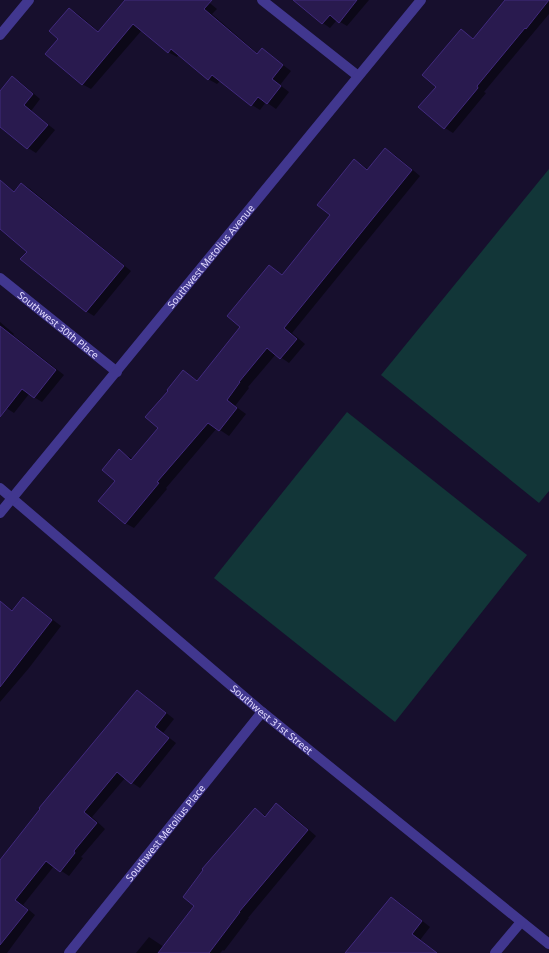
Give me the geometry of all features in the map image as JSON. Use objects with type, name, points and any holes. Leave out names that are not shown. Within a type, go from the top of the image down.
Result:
[{"type":"street","points":[[0,35],[29,0]]},
{"type":"street","points":[[262,0],[358,76]]},
{"type":"street","name":"Southwest Metolius Avenue","points":[[0,513],[421,0]]},
{"type":"street","name":"Southwest 30th Place","points":[[0,278],[117,372]]},
{"type":"street","name":"Southwest 31st Street","points":[[0,488],[262,712],[549,944]]},
{"type":"street","name":"Southwest Metolius Place","points":[[69,953],[262,712]]},
{"type":"street","points":[[495,953],[521,922]]},
{"type":"green space","points":[[549,169],[549,491],[539,503],[381,375]]},
{"type":"green space","points":[[347,412],[527,555],[395,722],[214,578]]},
{"type":"building","points":[[125,0],[212,0],[204,9],[257,54],[262,48],[283,65],[272,79],[281,86],[267,104],[258,97],[251,106],[212,75],[208,80],[171,49],[168,53],[133,24],[82,85],[45,54],[58,39],[49,31],[69,8],[98,32]]},
{"type":"building","points":[[293,0],[357,0],[339,23],[330,15],[322,24]]},
{"type":"building","points":[[505,0],[549,0],[477,86],[478,88],[444,129],[418,107],[436,87],[422,75],[461,29],[473,39]]},
{"type":"building","points":[[12,76],[33,94],[24,105],[48,125],[27,149],[0,127],[0,91]]},
{"type":"building","points":[[385,148],[412,170],[284,328],[297,339],[280,359],[267,348],[239,382],[227,400],[237,408],[219,431],[208,423],[157,482],[159,483],[125,524],[98,501],[115,481],[102,470],[119,449],[131,460],[158,428],[145,417],[168,391],[167,390],[183,370],[197,381],[240,327],[227,316],[269,265],[282,275],[330,215],[317,205],[354,159],[367,170]]},
{"type":"building","points":[[0,180],[14,192],[21,183],[124,266],[86,312],[20,259],[27,252],[0,229]]},
{"type":"building","points":[[0,326],[56,370],[34,398],[22,389],[0,417]]},
{"type":"building","points":[[23,597],[52,620],[0,687],[0,601],[12,611]]},
{"type":"building","points":[[137,690],[166,713],[155,727],[169,738],[131,784],[117,772],[84,812],[97,823],[74,851],[75,853],[60,872],[46,861],[15,900],[28,910],[0,945],[0,860],[40,809],[39,808]]},
{"type":"building","points":[[276,803],[308,830],[239,912],[209,953],[158,953],[194,906],[183,897],[203,870],[202,869],[255,808],[265,817]]},
{"type":"building","points":[[391,897],[422,921],[412,934],[437,953],[345,953]]}]
